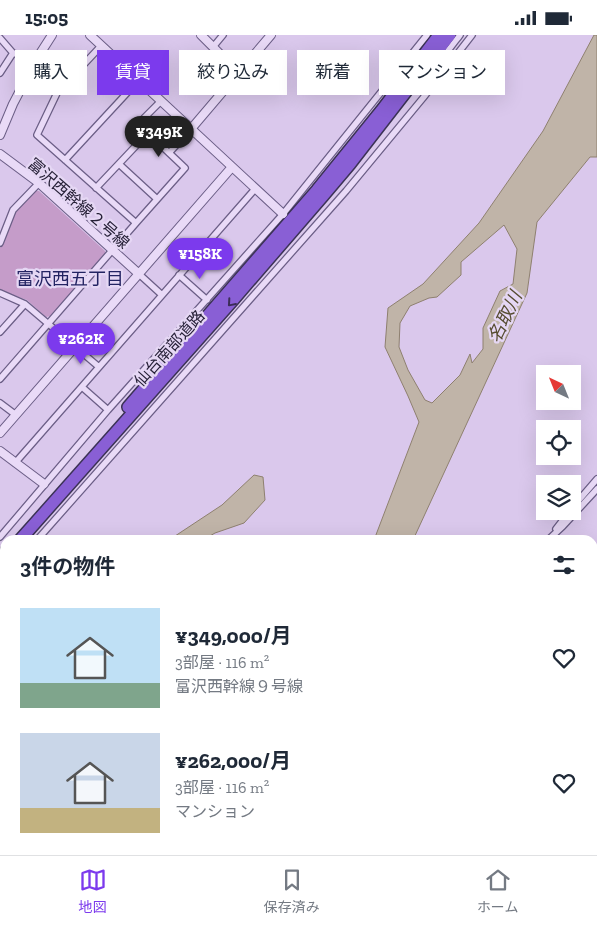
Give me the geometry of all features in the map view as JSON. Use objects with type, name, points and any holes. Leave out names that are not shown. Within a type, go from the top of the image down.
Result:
[{"type":"highway","name":"仙台南部道路","points":[[19,535],[317,190],[440,35]]},
{"type":"highway","name":"仙台南部道路","points":[[24,535],[233,301],[310,211],[350,164],[450,35]]},
{"type":"street","points":[[42,50],[52,35]]},
{"type":"street","points":[[90,35],[106,50]]},
{"type":"street","points":[[201,35],[216,50]]},
{"type":"street","points":[[213,47],[223,35]]},
{"type":"street","points":[[258,50],[271,35]]},
{"type":"street","points":[[2,535],[44,484],[283,214],[427,35]]},
{"type":"street","points":[[449,50],[460,35]]},
{"type":"street","points":[[460,50],[472,35]]},
{"type":"street","points":[[0,73],[13,53],[1,37]]},
{"type":"street","points":[[101,45],[57,93],[37,135],[136,223]]},
{"type":"street","points":[[0,135],[18,95]]},
{"type":"street","points":[[65,160],[125,95]]},
{"type":"street","points":[[155,95],[283,214]]},
{"type":"street","points":[[169,153],[220,95]]},
{"type":"street","points":[[41,535],[346,191],[424,95]]},
{"type":"street","points":[[144,118],[161,101]]},
{"type":"street","points":[[0,379],[185,168],[148,133],[96,187]]},
{"type":"street","name":"富沢西幹線２号線","points":[[0,154],[39,183],[139,274]]},
{"type":"street","points":[[119,164],[157,199]]},
{"type":"street","points":[[0,433],[232,167]]},
{"type":"street","points":[[0,243],[13,210],[39,183]]},
{"type":"street","points":[[15,463],[255,189]]},
{"type":"street","points":[[139,274],[162,295]]},
{"type":"street","points":[[179,275],[207,300]]},
{"type":"street","points":[[0,293],[25,304],[99,367]]},
{"type":"street","points":[[0,332],[25,304]]},
{"type":"street","points":[[82,387],[108,411]]},
{"type":"street","points":[[0,403],[16,415]]},
{"type":"street","points":[[0,451],[44,484]]},
{"type":"street","points":[[581,498],[597,479]]},
{"type":"street","points":[[553,535],[597,489]]},
{"type":"street","points":[[552,535],[563,520]]},
{"type":"shaded area","points":[[34,191],[39,191],[105,251],[105,255],[51,316],[46,317],[27,300],[0,290],[0,248],[15,212]]},
{"type":"water","name":"名取川","points":[[594,35],[597,35],[597,157],[590,157],[537,222],[527,293],[415,535],[376,535],[419,422],[385,347],[388,308],[423,284],[479,223],[543,131]],"holes":[[[504,225],[517,249],[513,284],[500,291],[483,328],[483,349],[472,363],[470,354],[460,375],[432,403],[425,400],[408,370],[399,347],[400,323],[410,306],[429,298],[437,297],[461,275],[461,262]]]},
{"type":"water","points":[[254,475],[263,477],[265,500],[244,523],[212,535],[177,535],[222,505]]},
{"type":"district","name":"富沢西五丁目","points":[[70,279]]}]
